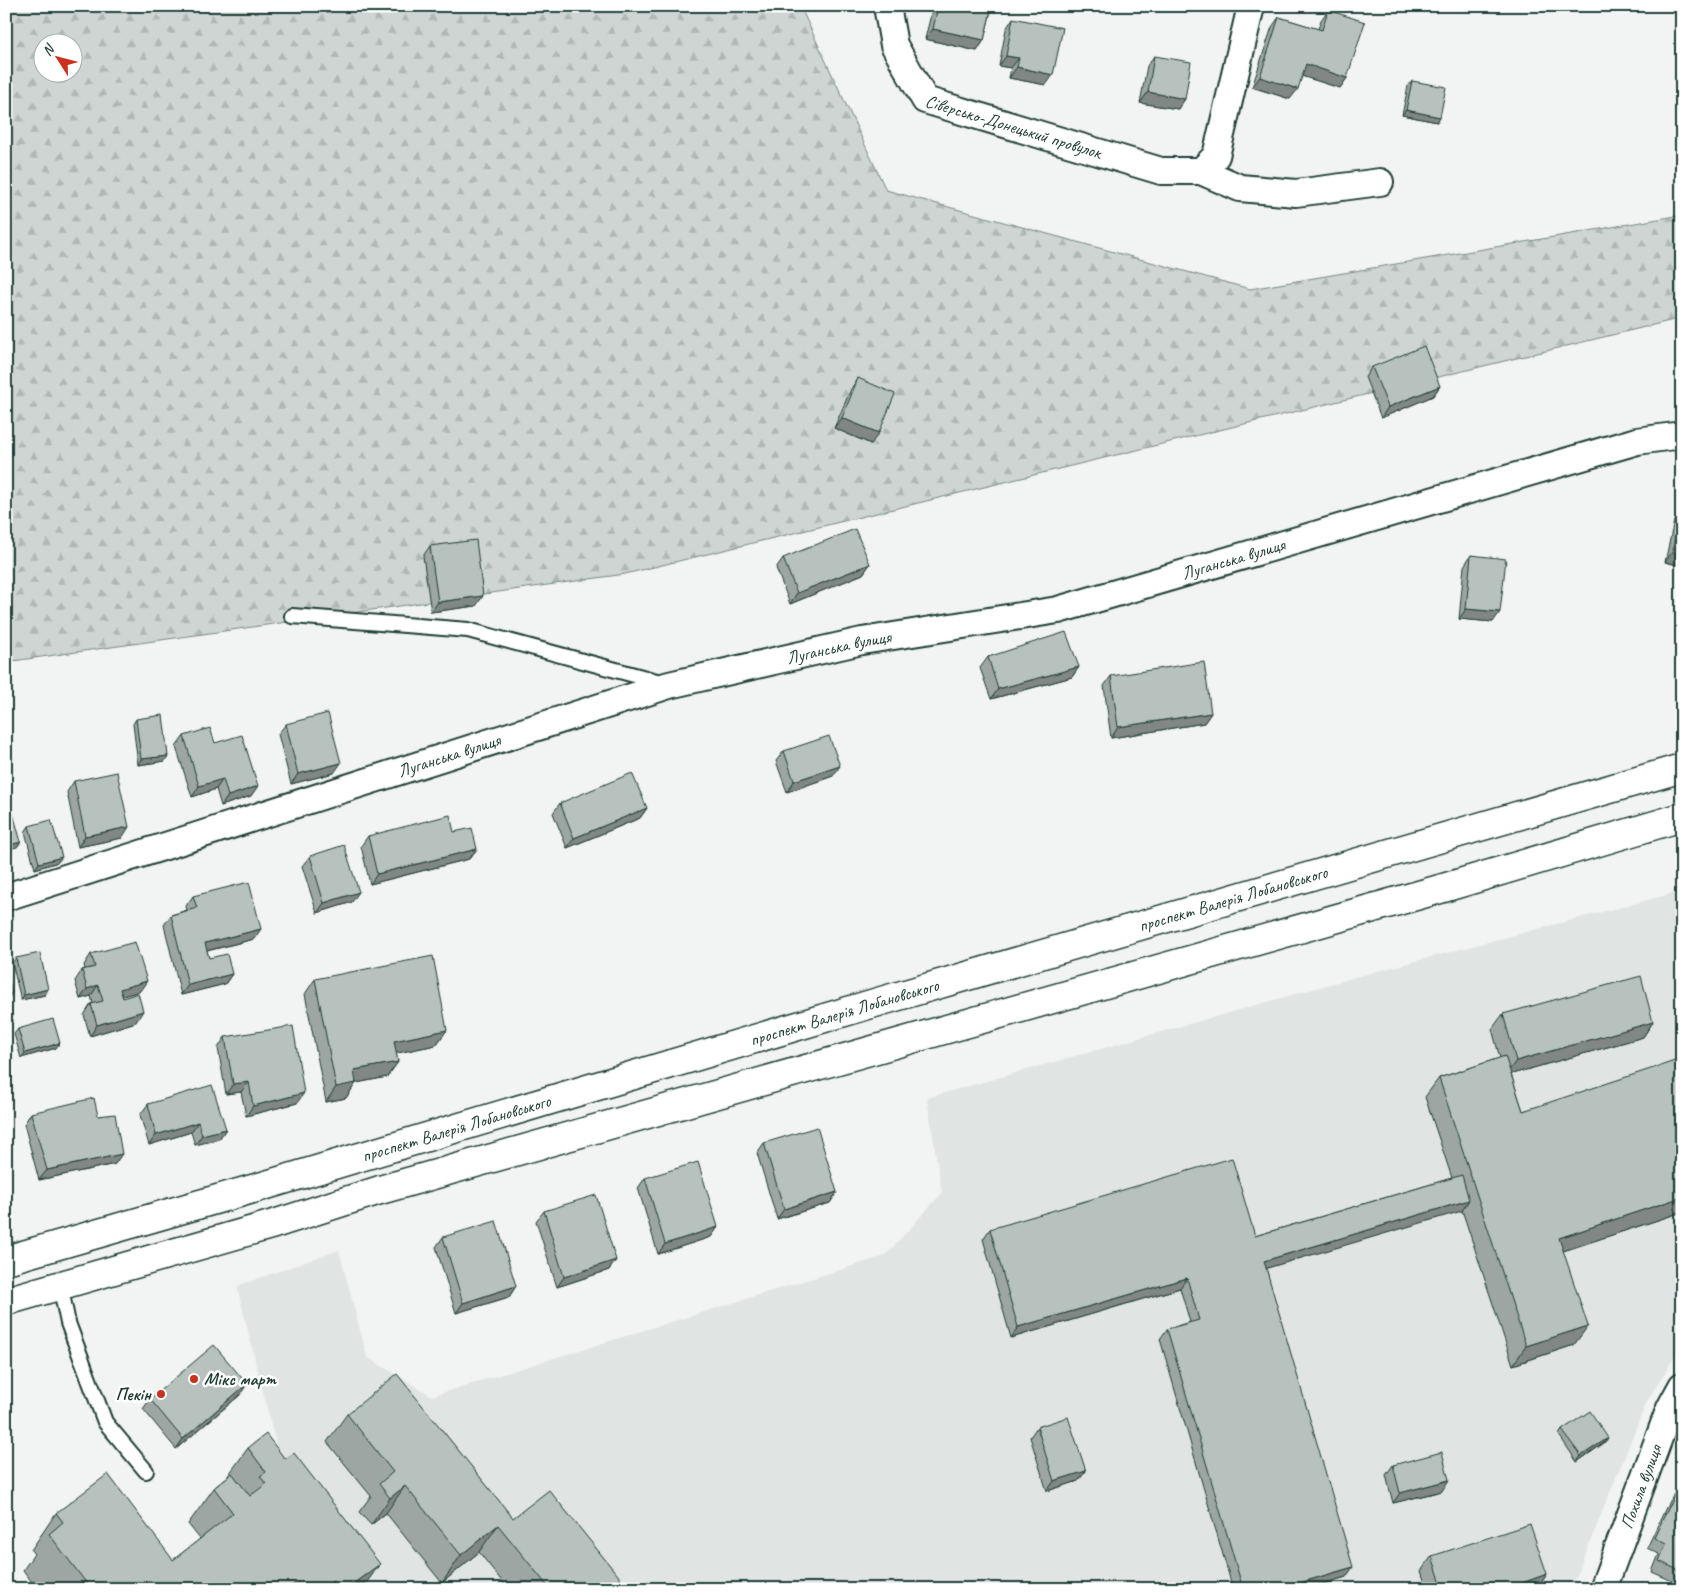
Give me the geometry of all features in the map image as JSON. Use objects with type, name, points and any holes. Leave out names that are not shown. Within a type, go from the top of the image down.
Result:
[{"type":"main road","name":"проспект Валерія Лобановського","points":[[6,1260],[272,1184],[878,1002],[1682,768]]},
{"type":"main road","name":"проспект Валерія Лобановського","points":[[6,1301],[274,1224],[389,1187],[1431,891],[1682,817]]},
{"type":"street","name":"Сіверсько-Донецький провулок","points":[[887,6],[894,45],[925,100],[1161,171],[1202,171],[1240,188],[1296,193],[1380,182]]},
{"type":"street","points":[[1202,171],[1216,156],[1250,6]]},
{"type":"street","name":"Луганська вулиця","points":[[6,898],[669,685],[862,641],[1058,610],[1637,441],[1682,435]]},
{"type":"street","name":"Похила вулиця","points":[[1603,1589],[1670,1408],[1682,1386]]},
{"type":"lane","points":[[292,616],[468,630],[669,685]]},
{"type":"lane","points":[[60,1285],[68,1323],[105,1422],[146,1471]]},
{"type":"shaded area","points":[[1682,891],[1682,1345],[1647,1401],[1571,1589],[365,1589],[285,1481],[237,1286],[339,1250],[367,1357],[432,1396],[885,1256],[942,1193],[927,1098],[1359,976]]},
{"type":"green space","points":[[6,6],[800,6],[886,190],[1250,289],[1682,215],[1682,318],[625,574],[6,662]]},
{"type":"building","points":[[938,6],[992,6],[984,40],[933,29]]},
{"type":"building","points":[[1328,10],[1365,22],[1347,78],[1306,64],[1298,89],[1260,77],[1279,17],[1322,30]]},
{"type":"building","points":[[1013,18],[1063,28],[1053,75],[1017,67],[1019,58],[1006,56]]},
{"type":"building","points":[[1154,56],[1191,62],[1185,99],[1148,92]]},
{"type":"building","points":[[1412,81],[1446,87],[1440,117],[1406,110]]},
{"type":"building","points":[[1424,346],[1440,386],[1388,407],[1372,367]]},
{"type":"building","points":[[858,378],[895,394],[879,433],[842,418]]},
{"type":"building","points":[[1682,511],[1682,554],[1672,552]]},
{"type":"building","points":[[855,529],[870,564],[797,593],[783,558]]},
{"type":"building","points":[[476,540],[483,596],[438,602],[430,546]]},
{"type":"building","points":[[1471,555],[1506,559],[1500,612],[1466,609]]},
{"type":"building","points":[[1066,632],[1079,667],[998,689],[988,657]]},
{"type":"building","points":[[1204,662],[1211,713],[1118,727],[1111,676]]},
{"type":"building","points":[[328,713],[341,763],[298,774],[286,724]]},
{"type":"building","points":[[163,715],[168,756],[141,759],[136,719]]},
{"type":"building","points":[[210,728],[215,743],[242,735],[258,786],[228,796],[223,779],[199,786],[184,736]]},
{"type":"building","points":[[829,736],[840,766],[794,781],[784,751]]},
{"type":"building","points":[[117,772],[129,827],[85,836],[74,781]]},
{"type":"building","points":[[632,773],[647,808],[574,838],[560,803]]},
{"type":"building","points":[[11,806],[21,842],[6,846],[6,808]]},
{"type":"building","points":[[450,815],[454,832],[472,828],[477,849],[377,874],[368,836]]},
{"type":"building","points":[[51,820],[62,857],[39,863],[29,826]]},
{"type":"building","points":[[344,845],[359,892],[324,903],[310,856]]},
{"type":"building","points":[[249,882],[261,929],[205,943],[209,958],[227,954],[232,974],[188,985],[171,915],[197,908],[193,896]]},
{"type":"building","points":[[135,942],[147,981],[120,989],[123,998],[138,993],[143,1011],[97,1025],[91,1004],[103,1001],[98,985],[87,989],[82,970],[95,967],[91,954]]},
{"type":"building","points":[[40,953],[48,989],[24,995],[16,958]]},
{"type":"building","points":[[433,956],[447,1030],[394,1041],[398,1062],[354,1070],[356,1083],[336,1087],[315,979]]},
{"type":"building","points":[[6,968],[12,993],[6,994]]},
{"type":"building","points":[[1641,976],[1653,1022],[1516,1061],[1503,1014]]},
{"type":"building","points":[[53,1019],[60,1043],[25,1053],[18,1029]]},
{"type":"building","points":[[293,1026],[304,1093],[253,1106],[249,1082],[233,1084],[225,1037]]},
{"type":"building","points":[[1505,1056],[1523,1111],[1678,1060],[1682,1070],[1682,1197],[1559,1238],[1588,1326],[1526,1346],[1439,1078]]},
{"type":"building","points":[[212,1085],[226,1129],[202,1135],[198,1122],[156,1135],[148,1104]]},
{"type":"building","points":[[94,1098],[98,1116],[115,1114],[122,1154],[47,1170],[31,1113]]},
{"type":"building","points":[[817,1127],[837,1192],[784,1209],[764,1143]]},
{"type":"building","points":[[1232,1158],[1255,1236],[1462,1175],[1469,1200],[1264,1261],[1353,1567],[1279,1589],[1243,1589],[1167,1329],[1199,1320],[1187,1278],[1018,1327],[990,1229]]},
{"type":"building","points":[[698,1162],[718,1227],[665,1244],[645,1178]]},
{"type":"building","points":[[596,1195],[616,1260],[564,1277],[544,1211]]},
{"type":"building","points":[[496,1221],[516,1286],[463,1303],[443,1237]]},
{"type":"building","points":[[214,1345],[247,1384],[183,1439],[150,1399]]},
{"type":"building","points":[[397,1374],[513,1518],[549,1490],[629,1589],[550,1589],[498,1525],[461,1555],[405,1486],[390,1498],[379,1484],[393,1472],[347,1414]]},
{"type":"building","points":[[1590,1411],[1608,1438],[1581,1456],[1562,1430]]},
{"type":"building","points":[[1068,1417],[1086,1471],[1054,1481],[1037,1427]]},
{"type":"building","points":[[266,1434],[285,1459],[294,1453],[380,1564],[346,1589],[339,1589],[333,1581],[324,1589],[299,1589],[295,1583],[288,1589],[91,1589],[49,1534],[63,1522],[56,1513],[108,1474],[173,1560],[233,1513],[214,1488],[232,1473],[250,1496],[266,1484],[260,1476],[266,1472],[248,1448]]},
{"type":"building","points":[[1442,1452],[1449,1480],[1400,1493],[1393,1465]]},
{"type":"building","points":[[1676,1491],[1682,1494],[1682,1572],[1659,1561],[1666,1544],[1654,1538]]},
{"type":"building","points":[[1530,1524],[1547,1574],[1505,1589],[1443,1589],[1432,1556]]},
{"type":"place","name":"Мікс март","points":[[194,1379]]},
{"type":"place","name":"Пекін","points":[[161,1394]]}]
